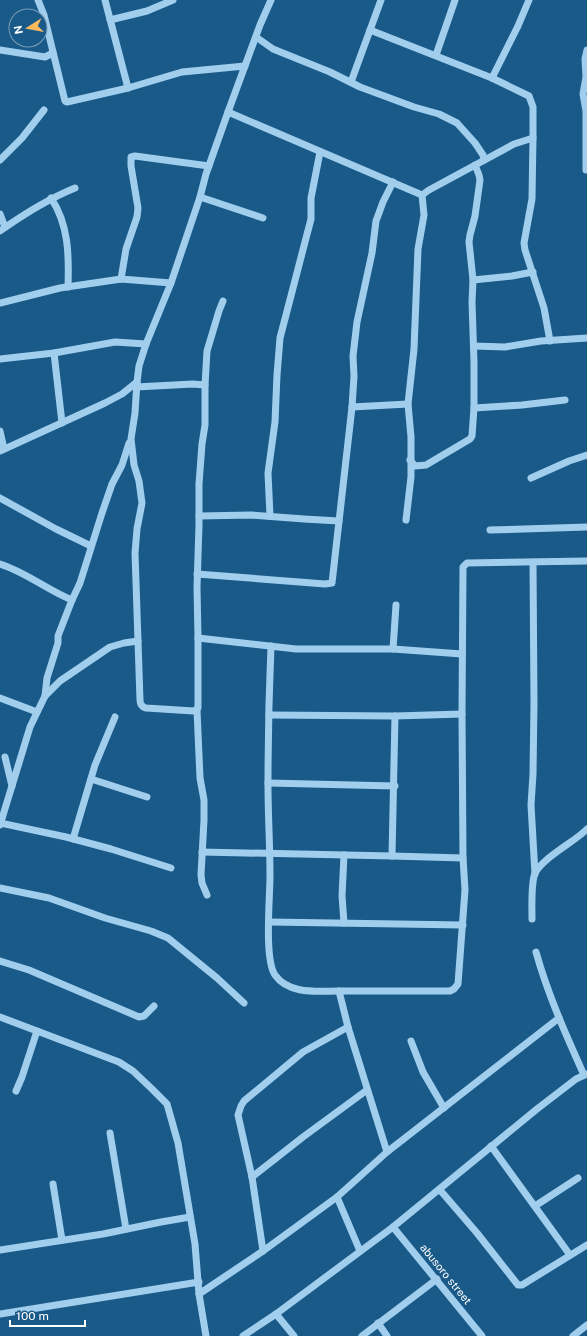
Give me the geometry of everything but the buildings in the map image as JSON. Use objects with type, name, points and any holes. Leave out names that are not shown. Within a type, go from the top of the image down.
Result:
[{"type":"street","points":[[38,0],[44,15],[67,102],[128,88],[182,72],[245,66]]},
{"type":"street","points":[[105,0],[128,88]]},
{"type":"street","points":[[110,20],[147,11],[171,0]]},
{"type":"street","points":[[45,696],[47,678],[58,643],[58,636],[80,583],[112,484],[122,465],[130,439],[135,413],[136,384],[139,366],[146,344],[171,283],[228,112],[271,0]]},
{"type":"street","points":[[351,82],[381,0]]},
{"type":"street","points":[[436,55],[455,0]]},
{"type":"street","points":[[492,78],[518,26],[528,0]]},
{"type":"street","points":[[370,30],[492,78],[529,96],[533,107],[532,199],[524,243],[544,308],[550,341]]},
{"type":"street","points":[[256,37],[273,49],[360,87],[414,107],[439,114],[457,123],[475,143],[485,158]]},
{"type":"street","points":[[0,50],[45,57],[53,53]]},
{"type":"street","points":[[586,170],[586,111],[583,94],[586,77],[585,58],[587,50]]},
{"type":"street","points":[[0,160],[3,152],[22,138],[44,110]]},
{"type":"street","points":[[228,112],[422,195]]},
{"type":"street","points":[[422,195],[485,158],[514,144],[533,138]]},
{"type":"street","points":[[270,516],[268,473],[275,422],[276,375],[280,338],[311,219],[311,198],[320,152]]},
{"type":"street","points":[[121,279],[126,249],[138,217],[131,166],[132,157],[135,156],[209,166]]},
{"type":"street","points":[[410,460],[415,466],[426,465],[470,439],[472,436],[474,408],[473,280],[469,247],[480,180],[475,165]]},
{"type":"street","points":[[197,574],[325,584],[332,583],[352,407],[357,322],[372,253],[376,221],[393,182]]},
{"type":"street","points":[[0,214],[2,229],[22,215],[52,198],[75,188]]},
{"type":"street","points":[[406,520],[411,477],[411,437],[408,404],[414,348],[418,249],[424,215],[422,195]]},
{"type":"street","points":[[200,197],[263,218]]},
{"type":"street","points":[[52,198],[61,216],[66,233],[68,252],[68,287]]},
{"type":"street","points":[[473,280],[533,272]]},
{"type":"street","points":[[0,303],[68,287],[121,279],[171,283]]},
{"type":"street","points":[[207,895],[202,883],[204,806],[200,778],[197,710],[199,477],[205,425],[207,351],[223,301]]},
{"type":"street","points":[[474,346],[505,347],[587,338]]},
{"type":"street","points":[[0,359],[54,353],[115,342],[146,344]]},
{"type":"street","points":[[54,353],[62,423]]},
{"type":"street","points":[[0,431],[2,450],[116,397],[136,384],[205,385]]},
{"type":"street","points":[[474,408],[522,405],[565,400]]},
{"type":"street","points":[[352,407],[408,404]]},
{"type":"street","points":[[130,439],[142,503],[137,528],[135,553],[140,704],[143,707],[197,710]]},
{"type":"street","points":[[531,478],[569,461],[587,455]]},
{"type":"street","points":[[122,465],[134,465]]},
{"type":"street","points":[[0,498],[56,529],[91,546]]},
{"type":"street","points":[[199,516],[251,514],[304,520],[339,521]]},
{"type":"street","points":[[490,530],[587,527]]},
{"type":"street","points":[[271,646],[268,783],[269,951],[272,969],[275,976],[284,985],[303,990],[442,991],[454,989],[458,984],[465,890],[462,714],[463,567],[467,563],[587,561]]},
{"type":"street","points":[[532,919],[535,874],[531,805],[534,704],[533,563]]},
{"type":"street","points":[[0,564],[22,573],[59,595],[72,600]]},
{"type":"street","points":[[393,649],[396,605]]},
{"type":"street","points":[[198,638],[296,649],[393,649],[462,654]]},
{"type":"street","points":[[138,641],[110,647],[60,681],[45,696],[30,727],[0,824],[111,849],[171,868]]},
{"type":"street","points":[[0,698],[37,712]]},
{"type":"street","points":[[269,715],[395,716],[462,714]]},
{"type":"street","points":[[72,839],[103,744],[116,716]]},
{"type":"street","points":[[392,856],[395,716]]},
{"type":"street","points":[[2,756],[19,762]]},
{"type":"street","points":[[2,756],[12,787]]},
{"type":"street","points":[[91,780],[147,797]]},
{"type":"street","points":[[268,783],[394,786]]},
{"type":"street","points":[[535,874],[549,858],[587,830]]},
{"type":"street","points":[[202,852],[464,858]]},
{"type":"street","points":[[344,855],[342,896],[344,923]]},
{"type":"street","points":[[0,888],[49,898],[106,918],[151,930],[168,938],[217,978],[244,1003]]},
{"type":"street","points":[[269,922],[463,925]]},
{"type":"street","points":[[243,1336],[276,1314],[393,1227],[440,1190],[491,1146],[576,1079],[585,1074],[558,1018],[536,952]]},
{"type":"street","points":[[0,961],[28,970],[139,1017],[144,1016],[154,1006]]},
{"type":"street","points":[[339,991],[348,1027],[387,1152]]},
{"type":"street","points":[[0,1017],[119,1062],[133,1071],[167,1104],[178,1143],[195,1244],[199,1294],[206,1336]]},
{"type":"street","points":[[199,1294],[263,1251],[337,1197],[387,1152],[558,1018]]},
{"type":"street","points":[[263,1251],[252,1177],[239,1122],[238,1114],[241,1106],[244,1101],[303,1052],[348,1027]]},
{"type":"street","points":[[16,1091],[37,1031]]},
{"type":"street","points":[[411,1041],[423,1072],[444,1108]]},
{"type":"street","points":[[252,1177],[367,1090]]},
{"type":"street","points":[[110,1133],[126,1229]]},
{"type":"street","points":[[491,1146],[570,1255]]},
{"type":"street","points":[[535,1206],[578,1178]]},
{"type":"street","points":[[53,1184],[62,1240]]},
{"type":"street","points":[[440,1190],[477,1233],[518,1285],[522,1285],[587,1245]]},
{"type":"street","points":[[337,1197],[360,1251]]},
{"type":"street","points":[[0,1250],[190,1218]]},
{"type":"street","name":"abusoro street","points":[[393,1227],[482,1336]]},
{"type":"street","points":[[362,1336],[437,1279]]},
{"type":"street","points":[[0,1314],[199,1282]]},
{"type":"street","points":[[276,1314],[294,1336]]},
{"type":"street","points":[[378,1323],[388,1336]]},
{"type":"street","points":[[574,1336],[587,1325]]}]
